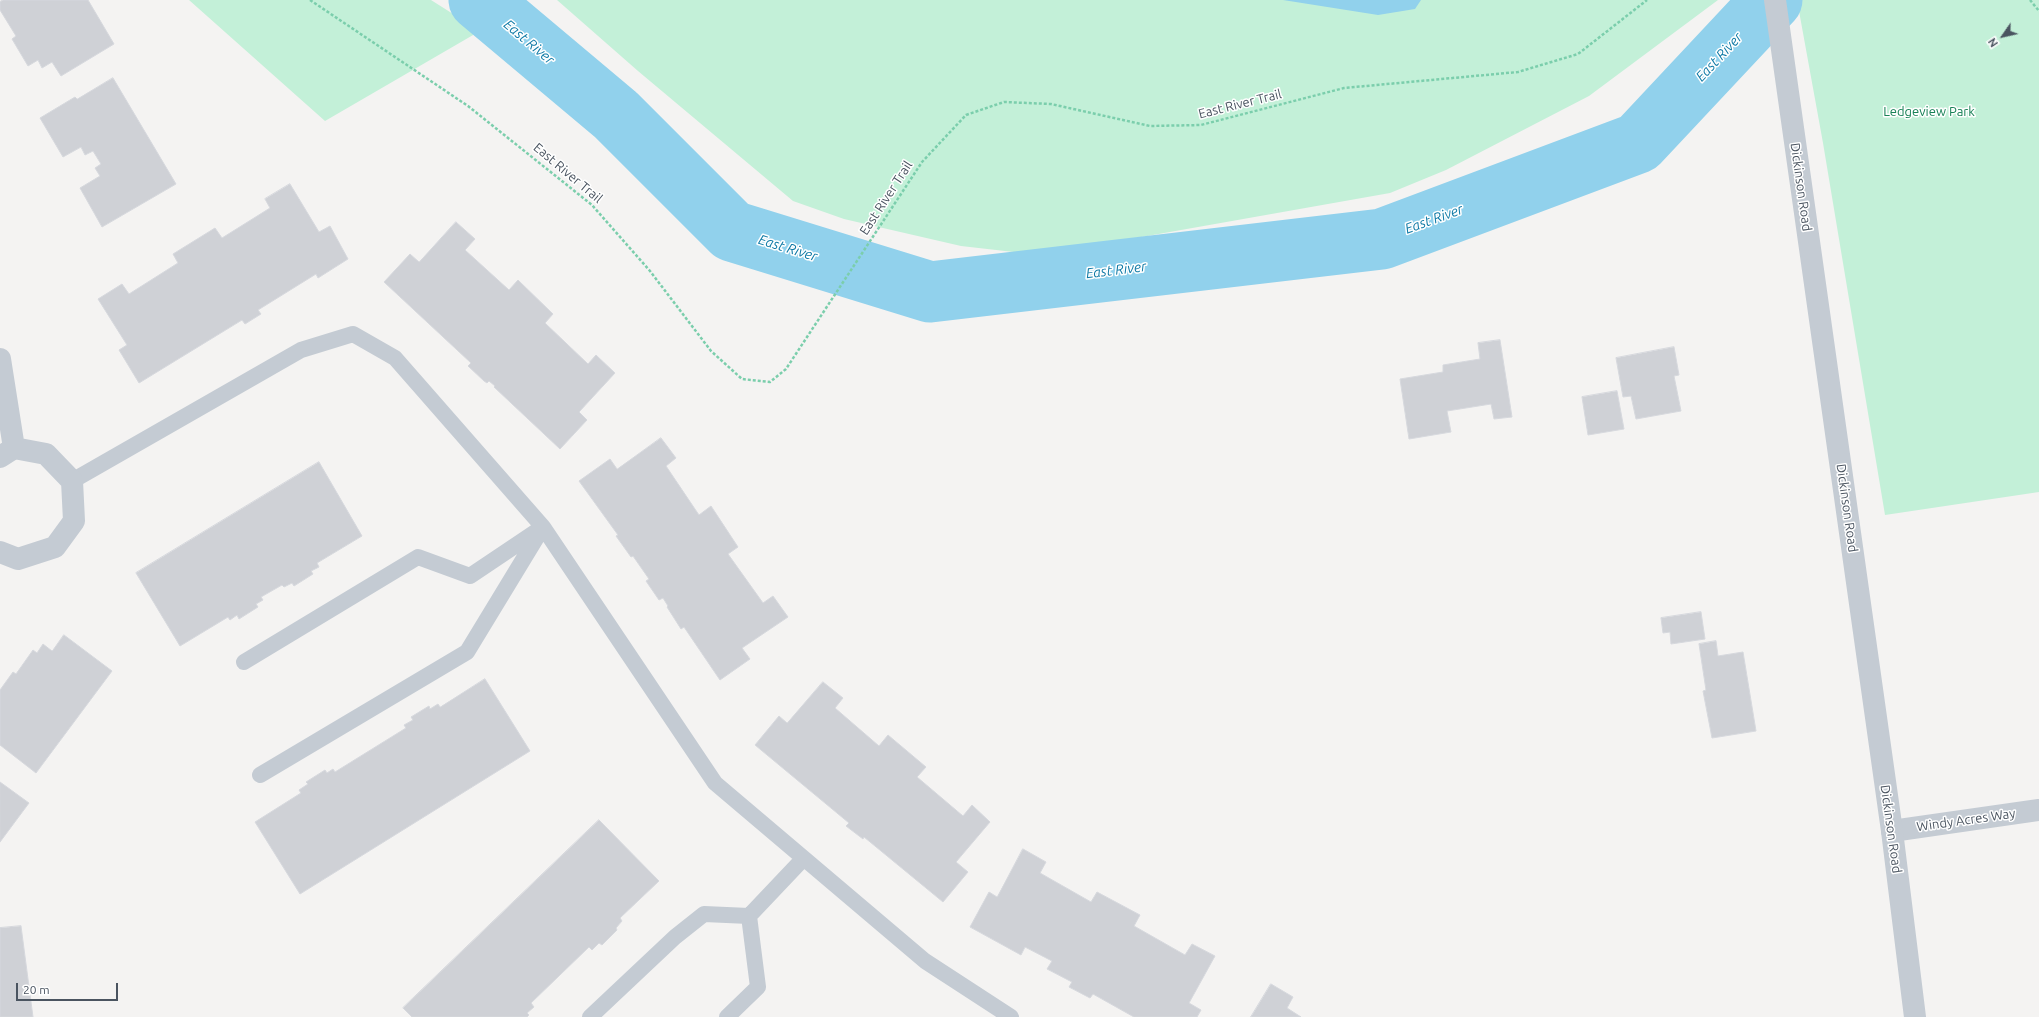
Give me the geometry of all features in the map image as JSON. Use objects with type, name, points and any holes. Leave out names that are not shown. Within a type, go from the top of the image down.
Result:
[{"type":"street","name":"Dickinson Road","points":[[1775,0],[1892,830],[1915,1017]]},
{"type":"street","points":[[0,359],[7,453],[46,454],[72,481],[74,521],[55,547],[18,559],[0,552]]},
{"type":"street","name":"Windy Acres Way","points":[[1892,830],[2039,810]]},
{"type":"lane","points":[[72,481],[301,350],[353,334],[396,358],[543,527],[715,783],[925,961],[1011,1017]]},
{"type":"lane","points":[[244,662],[418,556],[470,576],[543,527]]},
{"type":"lane","points":[[260,775],[467,652],[543,527]]},
{"type":"lane","points":[[590,1017],[675,937],[704,914],[749,916],[803,859]]},
{"type":"lane","points":[[727,1017],[758,987],[749,916]]},
{"type":"path","name":"East River Trail","points":[[310,0],[468,106],[592,204],[650,271],[711,351],[742,379],[770,382],[786,369],[922,162],[966,115],[1004,102],[1051,104],[1150,126],[1201,126],[1344,88],[1518,72],[1578,54],[1647,0]]},
{"type":"path","points":[[2030,0],[2039,11]]},
{"type":"green space","points":[[189,0],[431,0],[480,31],[325,121]]},
{"type":"green space","points":[[557,0],[1718,0],[1589,96],[1446,170],[1390,193],[1040,255],[961,246],[844,219],[793,201],[638,71]]},
{"type":"green space","name":"Ledgeview Park","points":[[1797,0],[2039,0],[2039,492],[1885,515],[1823,143]]},
{"type":"water","points":[[1283,0],[1421,0],[1415,9],[1378,15]]},
{"type":"building","points":[[3,0],[88,0],[114,44],[61,76],[52,62],[42,68],[38,60],[28,66],[12,39],[16,36],[0,10],[0,2]]},
{"type":"building","points":[[113,78],[176,184],[102,227],[80,188],[100,176],[95,168],[101,164],[93,151],[85,155],[81,147],[63,157],[40,118],[75,97],[77,99]]},
{"type":"building","points":[[290,184],[319,232],[330,226],[348,259],[318,278],[316,274],[258,310],[261,314],[245,324],[242,320],[139,383],[119,350],[127,345],[98,299],[122,284],[129,294],[178,263],[173,254],[215,228],[222,238],[270,208],[265,199]]},
{"type":"building","points":[[456,222],[475,239],[465,250],[509,290],[518,280],[553,314],[545,323],[588,364],[596,355],[615,373],[579,412],[587,420],[560,449],[494,387],[495,386],[489,381],[487,383],[484,381],[468,366],[471,363],[384,282],[410,254],[419,262]]},
{"type":"building","points":[[1500,340],[1512,417],[1494,419],[1491,404],[1447,411],[1451,432],[1409,439],[1400,379],[1443,372],[1443,365],[1480,359],[1478,343]]},
{"type":"building","points":[[1674,347],[1679,375],[1674,376],[1681,411],[1636,419],[1631,396],[1623,397],[1616,358]]},
{"type":"building","points":[[1617,391],[1624,429],[1588,435],[1582,397]]},
{"type":"building","points":[[661,438],[676,458],[666,466],[699,515],[711,506],[738,547],[728,554],[763,603],[773,596],[788,617],[742,648],[750,659],[720,680],[684,627],[681,629],[663,598],[659,600],[646,581],[649,579],[633,556],[631,557],[616,536],[618,535],[579,481],[610,459],[617,469]]},
{"type":"building","points":[[319,462],[362,536],[317,563],[319,567],[311,571],[313,574],[294,586],[292,583],[284,587],[282,585],[261,597],[263,600],[256,604],[258,607],[239,619],[237,615],[230,620],[228,617],[180,646],[136,573]]},
{"type":"building","points":[[1701,612],[1705,639],[1671,644],[1670,632],[1663,633],[1661,618]]},
{"type":"building","points":[[64,635],[112,671],[36,773],[0,745],[0,690],[13,672],[16,674],[33,650],[37,653],[43,644],[52,651]]},
{"type":"building","points":[[1716,641],[1718,656],[1743,652],[1756,731],[1712,738],[1703,691],[1706,690],[1699,644]]},
{"type":"building","points":[[485,679],[530,751],[300,894],[255,822],[301,793],[299,790],[308,784],[306,782],[325,770],[327,773],[333,769],[335,772],[406,728],[404,725],[413,720],[411,717],[429,706],[430,709],[438,704],[440,707]]},
{"type":"building","points":[[823,682],[843,698],[835,708],[879,746],[888,735],[926,767],[917,777],[963,816],[972,805],[990,822],[956,862],[968,872],[943,902],[864,837],[863,839],[846,826],[849,823],[755,745],[779,716],[787,723]]},
{"type":"building","points":[[0,782],[29,803],[0,842]]},
{"type":"building","points":[[599,820],[659,881],[620,918],[622,921],[616,928],[617,930],[602,945],[599,943],[592,950],[589,947],[531,1003],[534,1007],[527,1013],[529,1015],[527,1017],[412,1017],[403,1008]]},
{"type":"building","points":[[1023,849],[1046,862],[1040,873],[1091,902],[1097,892],[1140,915],[1134,926],[1185,955],[1192,944],[1215,956],[1189,1003],[1201,1010],[1197,1017],[1134,1017],[1093,994],[1090,998],[1069,987],[1072,982],[1047,969],[1052,961],[1025,947],[1021,955],[970,927],[989,892],[997,897]]},
{"type":"building","points":[[21,926],[33,1017],[0,1017],[0,928]]},
{"type":"building","points":[[1271,984],[1293,997],[1287,1008],[1301,1017],[1251,1017]]},
{"type":"waterway","name":"East River","points":[[479,0],[616,115],[732,231],[930,292],[1382,239],[1638,143],[1772,0]]}]
